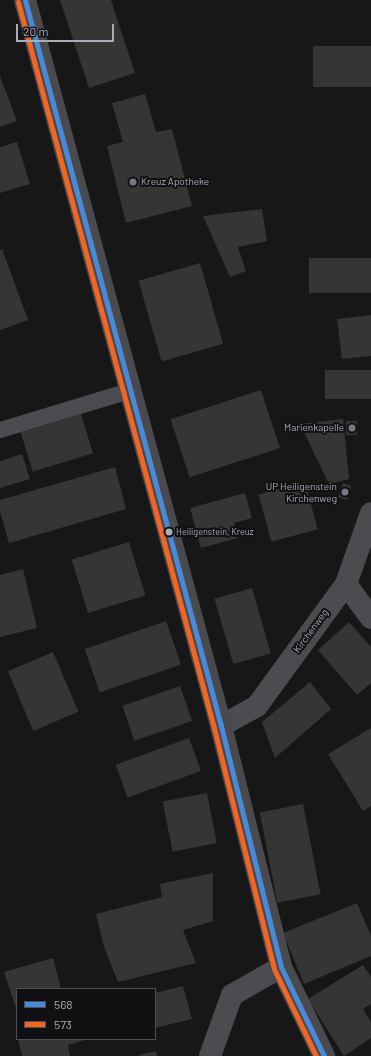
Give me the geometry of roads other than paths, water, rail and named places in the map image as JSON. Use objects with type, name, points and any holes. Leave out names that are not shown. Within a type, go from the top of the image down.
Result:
[{"type":"main road","points":[[25,0],[129,391],[221,726],[281,967],[324,1056]]},
{"type":"street","name":"Kirchenweg","points":[[221,726],[257,706],[346,584],[371,513]]},
{"type":"street","points":[[346,584],[371,618]]},
{"type":"street","points":[[210,1056],[232,995],[281,967]]},
{"type":"lane","points":[[0,430],[129,391]]},
{"type":"place","name":"Kreuz Apotheke","points":[[133,182]]},
{"type":"place","name":"Marienkapelle","points":[[352,428]]},
{"type":"place","name":"UP Heiligenstein Kirchenweg","points":[[345,492]]},
{"type":"place","name":"Heiligenstein, Kreuz","points":[[169,532]]}]
